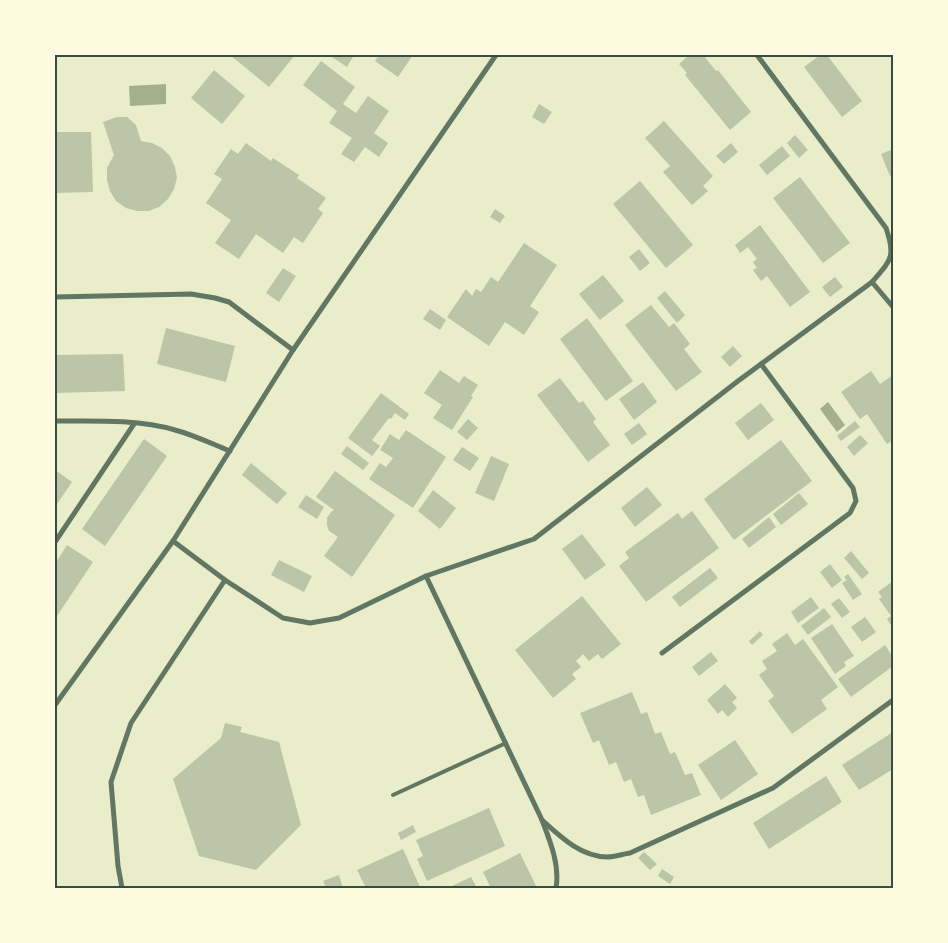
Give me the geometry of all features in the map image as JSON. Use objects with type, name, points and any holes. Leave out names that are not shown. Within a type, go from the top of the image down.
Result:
[{"type":"street","points":[[55,704],[173,541],[293,350],[496,55]]},
{"type":"street","points":[[173,541],[225,580],[283,618],[310,623],[339,618],[426,576],[479,556],[534,539],[761,364],[872,282],[890,262],[892,245],[886,228],[757,55]]},
{"type":"street","points":[[872,282],[893,307]]},
{"type":"street","points":[[55,297],[191,294],[215,298],[229,302],[293,350]]},
{"type":"street","points":[[662,653],[850,513],[856,501],[853,488],[761,364]]},
{"type":"street","points":[[55,421],[134,424],[175,430],[230,451]]},
{"type":"street","points":[[55,542],[134,424]]},
{"type":"street","points":[[426,576],[542,820],[554,853],[558,878],[556,888]]},
{"type":"street","points":[[122,888],[118,866],[111,782],[131,723],[225,580]]},
{"type":"street","points":[[542,820],[562,838],[584,852],[607,857],[630,853],[773,788],[893,700]]},
{"type":"lane","points":[[393,795],[506,742]]},
{"type":"shaded area","points":[[166,84],[166,104],[130,106],[129,86]]},
{"type":"shaded area","points":[[828,402],[845,425],[837,432],[820,409]]},
{"type":"building","points":[[230,55],[295,55],[269,87]]},
{"type":"building","points":[[329,55],[354,55],[347,67]]},
{"type":"building","points":[[379,55],[413,55],[398,77],[375,61]]},
{"type":"building","points":[[689,55],[703,55],[716,71],[718,70],[751,112],[730,130],[685,75],[687,73],[679,64]]},
{"type":"building","points":[[820,55],[827,55],[862,101],[842,117],[804,67]]},
{"type":"building","points":[[321,61],[355,87],[343,104],[356,113],[368,96],[389,111],[374,133],[388,143],[379,157],[365,147],[354,162],[341,154],[352,138],[329,123],[337,111],[303,85]]},
{"type":"building","points":[[214,70],[245,96],[222,124],[191,98]]},
{"type":"building","points":[[539,104],[552,112],[544,124],[532,117]]},
{"type":"building","points":[[117,117],[127,117],[136,125],[141,141],[152,143],[162,148],[170,156],[177,178],[174,189],[168,199],[159,207],[149,211],[137,211],[126,208],[116,201],[110,191],[107,180],[107,168],[114,155],[103,122]]},
{"type":"building","points":[[664,121],[713,176],[703,186],[708,191],[692,205],[663,172],[670,166],[645,138]]},
{"type":"building","points":[[55,132],[91,132],[93,192],[55,193]]},
{"type":"building","points":[[795,135],[808,150],[799,158],[787,143]]},
{"type":"building","points":[[246,143],[271,161],[273,158],[299,175],[297,178],[326,198],[318,209],[323,213],[303,243],[294,237],[283,253],[256,234],[239,259],[215,243],[231,220],[206,203],[222,179],[214,174],[231,149],[238,154]]},
{"type":"building","points":[[731,143],[738,152],[724,164],[716,156]]},
{"type":"building","points":[[782,146],[790,156],[767,175],[759,165]]},
{"type":"building","points":[[893,149],[893,175],[890,176],[881,154]]},
{"type":"building","points":[[800,177],[850,243],[823,263],[773,198]]},
{"type":"building","points":[[640,181],[693,245],[666,268],[613,204]]},
{"type":"building","points":[[495,209],[505,216],[500,223],[490,217]]},
{"type":"building","points":[[760,225],[810,292],[790,307],[767,276],[761,281],[753,270],[757,268],[753,262],[757,259],[748,247],[740,253],[735,245]]},
{"type":"building","points":[[524,243],[557,265],[530,306],[539,312],[524,335],[505,322],[489,346],[447,317],[466,289],[472,296],[476,289],[481,292],[491,277],[498,282]]},
{"type":"building","points":[[639,249],[650,263],[640,271],[629,257]]},
{"type":"building","points":[[283,268],[296,276],[279,302],[266,293]]},
{"type":"building","points":[[603,275],[624,301],[600,320],[579,294]]},
{"type":"building","points":[[835,277],[843,287],[830,297],[822,287]]},
{"type":"building","points":[[665,291],[685,315],[677,323],[657,298]]},
{"type":"building","points":[[651,305],[669,327],[674,323],[690,344],[684,349],[702,372],[676,391],[625,325]]},
{"type":"building","points":[[430,309],[446,320],[440,330],[423,319]]},
{"type":"building","points":[[587,318],[633,381],[606,401],[560,339]]},
{"type":"building","points":[[166,328],[235,346],[226,382],[157,364]]},
{"type":"building","points":[[733,346],[742,356],[730,367],[721,357]]},
{"type":"building","points":[[123,354],[125,391],[55,393],[55,355]]},
{"type":"building","points":[[440,370],[459,383],[464,376],[478,385],[471,396],[473,397],[452,430],[433,418],[442,405],[424,393]]},
{"type":"building","points":[[871,371],[880,384],[893,375],[893,440],[887,444],[867,414],[860,419],[841,392]]},
{"type":"building","points":[[560,378],[579,403],[583,401],[596,419],[593,422],[610,445],[588,462],[537,395]]},
{"type":"building","points":[[643,382],[657,402],[634,420],[619,399]]},
{"type":"building","points":[[381,393],[409,414],[405,420],[395,413],[391,419],[389,418],[372,440],[380,446],[372,456],[348,438]]},
{"type":"building","points":[[761,403],[774,420],[748,440],[735,423]]},
{"type":"building","points":[[468,419],[478,428],[467,440],[457,432]]},
{"type":"building","points":[[855,421],[860,427],[841,441],[837,436]]},
{"type":"building","points":[[639,423],[647,434],[632,445],[624,434]]},
{"type":"building","points":[[406,430],[446,457],[413,508],[369,479],[380,463],[386,467],[393,458],[380,450],[390,434],[399,440]]},
{"type":"building","points":[[860,435],[868,443],[854,456],[847,447]]},
{"type":"building","points":[[144,439],[167,456],[105,546],[82,529]]},
{"type":"building","points":[[781,440],[812,481],[734,540],[704,499]]},
{"type":"building","points":[[347,446],[369,463],[363,470],[341,454]]},
{"type":"building","points":[[462,447],[479,458],[470,471],[453,460]]},
{"type":"building","points":[[491,456],[509,464],[494,501],[475,493]]},
{"type":"building","points":[[251,463],[287,493],[277,504],[242,475]]},
{"type":"building","points":[[55,470],[72,482],[55,507]]},
{"type":"building","points":[[335,471],[395,515],[352,577],[324,556],[338,537],[329,531],[327,525],[327,518],[334,510],[316,497]]},
{"type":"building","points":[[647,487],[662,505],[635,527],[621,508]]},
{"type":"building","points":[[433,490],[456,508],[440,529],[418,511]]},
{"type":"building","points":[[799,493],[808,504],[781,525],[773,514]]},
{"type":"building","points":[[306,495],[324,507],[317,519],[298,507]]},
{"type":"building","points":[[692,511],[719,548],[646,602],[619,566],[629,558],[625,552],[678,513],[682,519]]},
{"type":"building","points":[[769,517],[776,527],[749,548],[742,539]]},
{"type":"building","points":[[582,534],[606,565],[585,580],[562,549]]},
{"type":"building","points":[[67,545],[93,562],[55,619],[55,564]]},
{"type":"building","points":[[851,551],[869,573],[862,579],[844,558]]},
{"type":"building","points":[[279,560],[312,576],[304,592],[271,575]]},
{"type":"building","points":[[830,564],[842,580],[832,588],[820,572]]},
{"type":"building","points":[[710,568],[718,578],[680,607],[672,597]]},
{"type":"building","points":[[848,574],[862,594],[853,600],[842,583],[847,580],[844,577]]},
{"type":"building","points":[[893,581],[893,628],[887,619],[891,616],[879,599],[882,597],[878,592]]},
{"type":"building","points":[[582,596],[621,644],[602,659],[598,654],[589,661],[583,654],[576,661],[581,667],[572,674],[576,679],[553,698],[515,650]]},
{"type":"building","points":[[811,597],[819,608],[798,623],[791,612]]},
{"type":"building","points":[[839,598],[850,612],[842,618],[831,604]]},
{"type":"building","points":[[824,608],[831,617],[808,635],[801,626]]},
{"type":"building","points":[[865,617],[876,632],[862,642],[851,627]]},
{"type":"building","points":[[832,624],[854,656],[844,662],[846,666],[835,674],[811,638]]},
{"type":"building","points":[[760,631],[763,635],[752,645],[749,641]]},
{"type":"building","points":[[787,633],[795,645],[803,639],[838,687],[821,700],[827,709],[792,734],[768,701],[774,696],[759,675],[767,669],[762,661],[777,651],[772,644]]},
{"type":"building","points":[[885,645],[893,657],[893,666],[851,697],[838,679]]},
{"type":"building","points":[[711,652],[718,661],[699,676],[692,667]]},
{"type":"building","points":[[725,684],[737,698],[732,702],[737,708],[728,717],[722,710],[718,714],[707,700]]},
{"type":"building","points":[[632,692],[641,714],[647,712],[655,734],[661,732],[670,754],[675,752],[685,775],[692,773],[701,795],[651,815],[644,795],[638,797],[631,779],[624,782],[616,762],[609,765],[599,740],[593,743],[580,713]]},
{"type":"building","points":[[225,723],[242,727],[240,732],[279,742],[301,825],[256,870],[199,856],[173,779],[221,738]]},
{"type":"building","points":[[893,732],[893,769],[859,790],[842,765]]},
{"type":"building","points":[[735,740],[758,774],[721,800],[698,765]]},
{"type":"building","points":[[826,776],[842,802],[769,849],[753,823]]},
{"type":"building","points":[[489,808],[505,846],[427,881],[417,859],[423,856],[416,840]]},
{"type":"building","points":[[413,825],[416,832],[401,840],[398,833]]},
{"type":"building","points":[[403,849],[420,887],[366,888],[357,870]]},
{"type":"building","points":[[644,852],[657,864],[650,870],[638,858]]},
{"type":"building","points":[[520,853],[537,888],[491,888],[483,872]]},
{"type":"building","points":[[662,869],[674,877],[670,884],[658,876]]},
{"type":"building","points":[[339,875],[343,888],[326,888],[323,881]]},
{"type":"building","points":[[471,877],[477,888],[448,888]]}]
